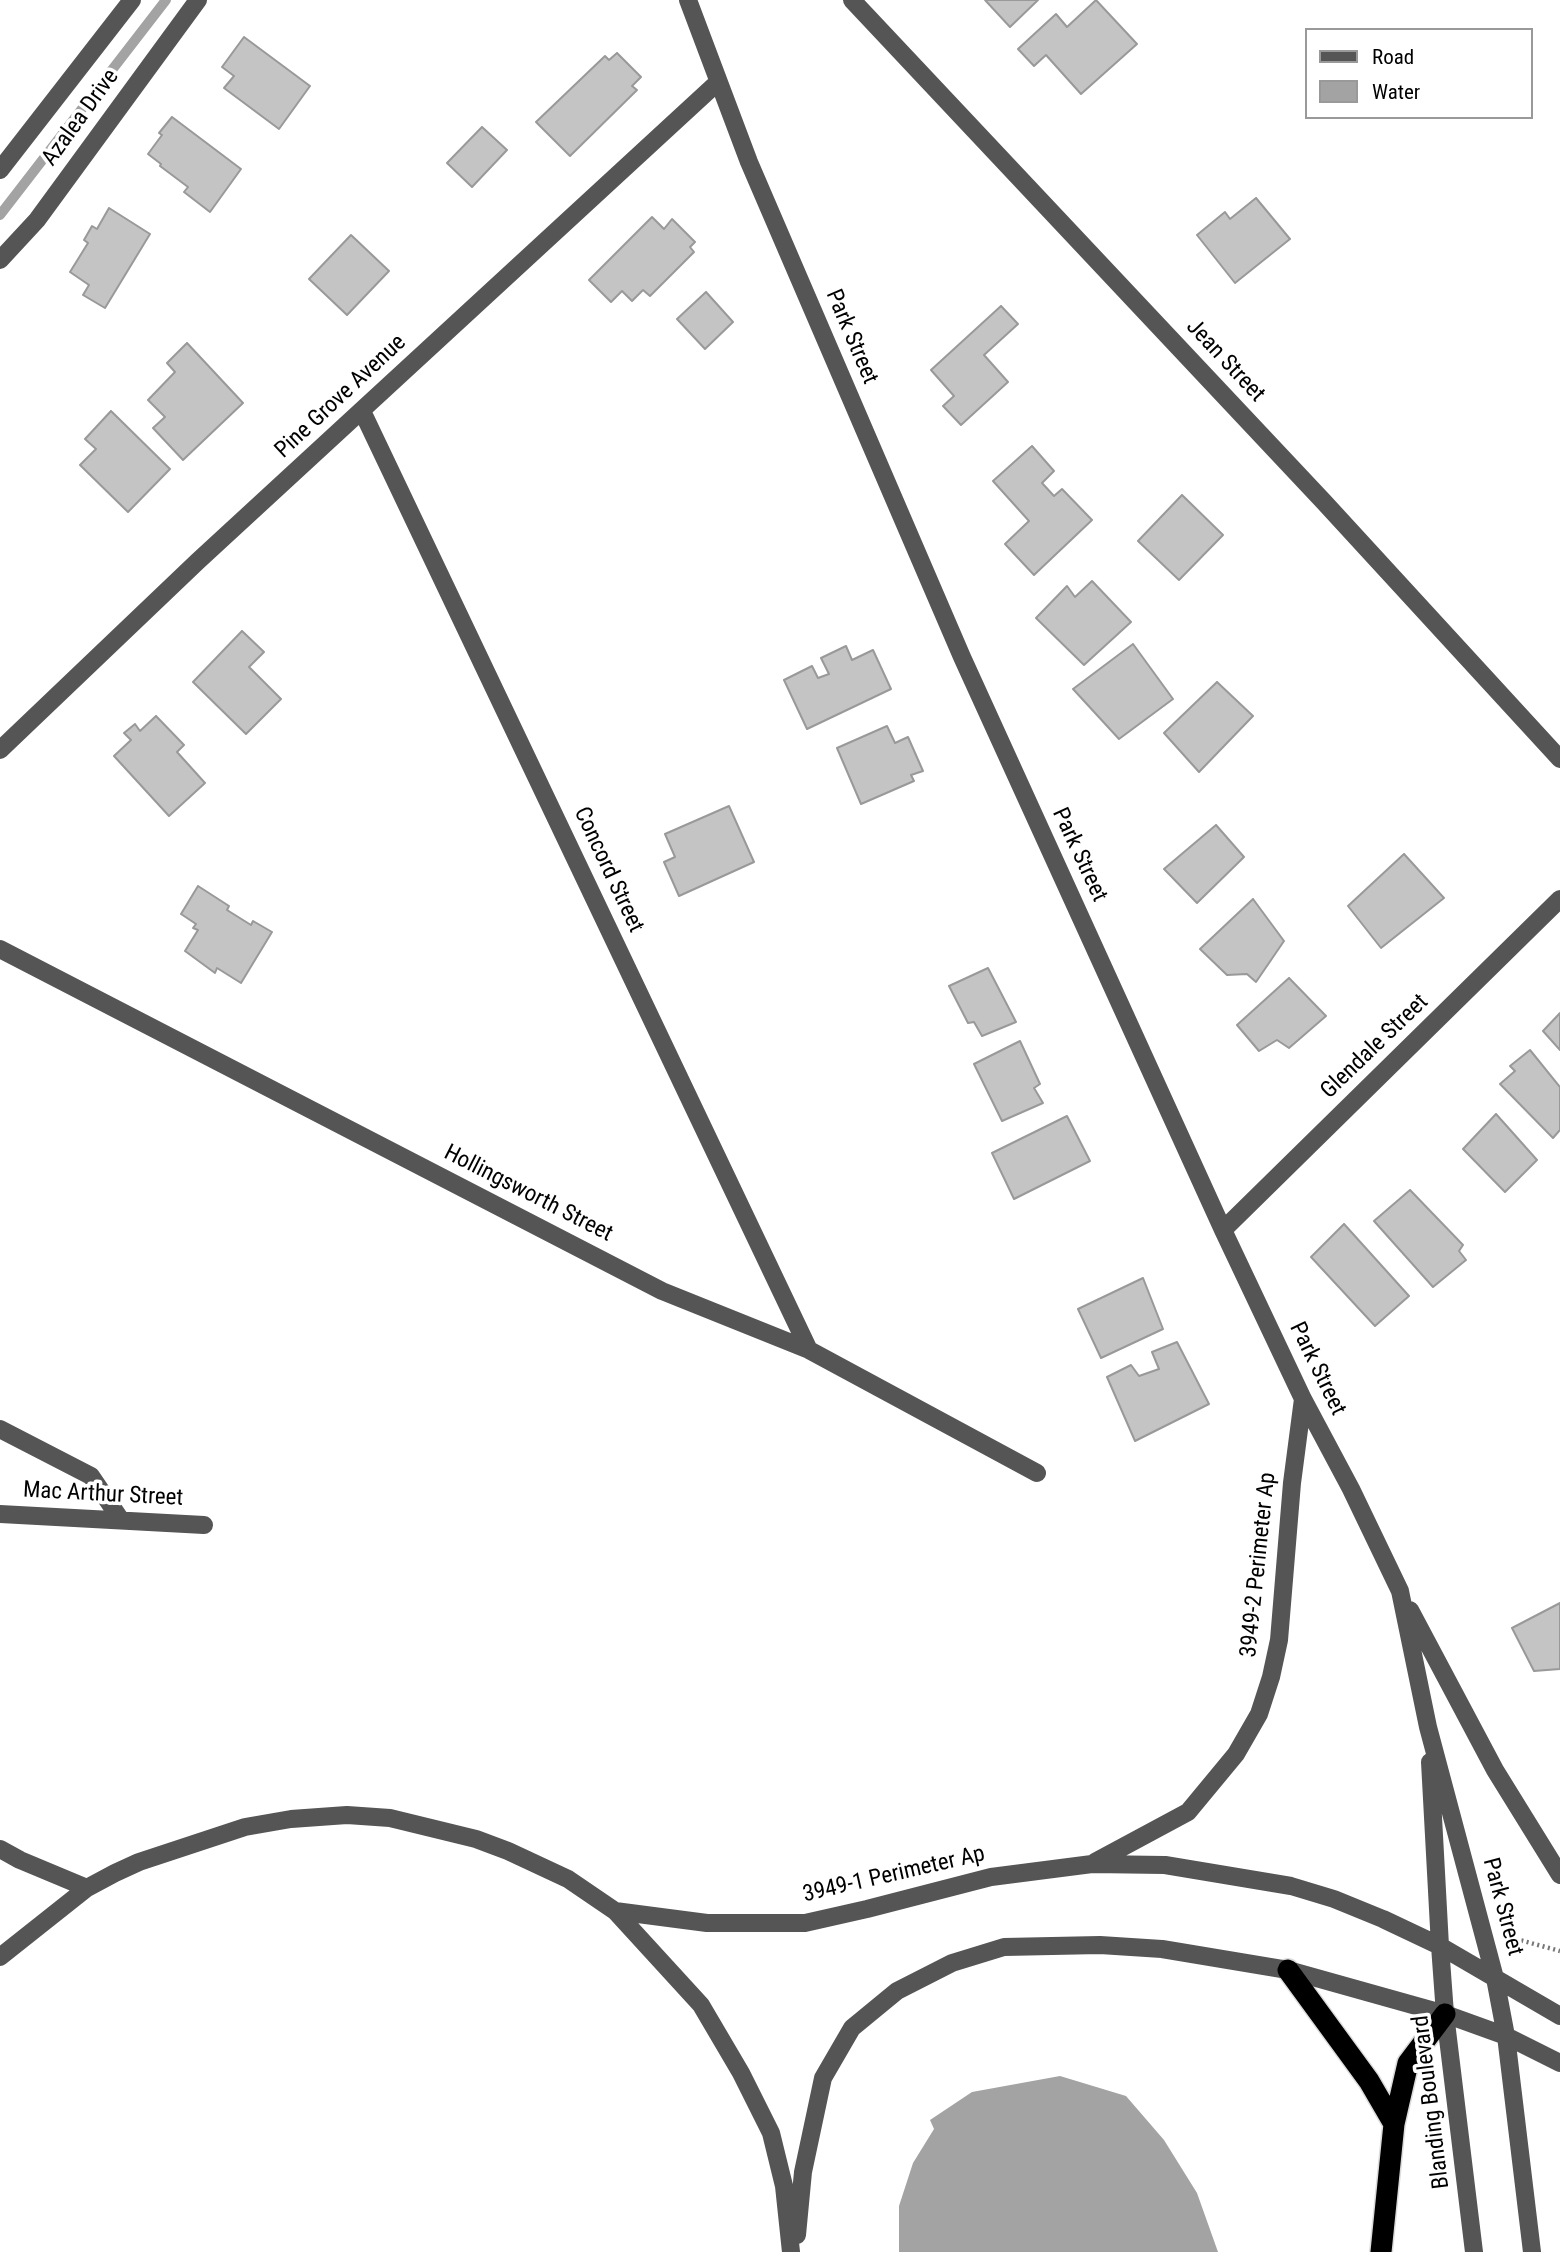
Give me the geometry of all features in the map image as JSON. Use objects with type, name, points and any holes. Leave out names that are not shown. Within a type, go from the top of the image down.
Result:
[{"type":"highway","points":[[1288,1970],[1369,2081],[1394,2124]]},
{"type":"highway","points":[[1381,2252],[1394,2124],[1408,2063],[1446,2014]]},
{"type":"street","name":"Azalea Drive","points":[[0,170],[132,0]]},
{"type":"street","name":"Azalea Drive","points":[[0,260],[37,220],[198,0]]},
{"type":"street","name":"Park Street","points":[[688,0],[749,162],[962,657],[1223,1230],[1303,1399],[1351,1489],[1400,1591],[1428,1727],[1495,1978]]},
{"type":"street","name":"Jean Street","points":[[852,0],[1315,492],[1560,758]]},
{"type":"street","name":"Pine Grove Avenue","points":[[0,750],[198,561],[718,82]]},
{"type":"street","name":"Concord Street","points":[[362,411],[809,1350]]},
{"type":"street","name":"Glendale Street","points":[[1223,1230],[1560,899]]},
{"type":"street","name":"Hollingsworth Street","points":[[0,949],[662,1291],[809,1350],[1037,1474]]},
{"type":"street","name":"3949-2 Perimeter Ap","points":[[1092,1864],[1188,1812],[1236,1754],[1259,1714],[1279,1640],[1292,1483],[1303,1399]]},
{"type":"street","points":[[0,1429],[91,1476],[121,1520]]},
{"type":"street","name":"Mac Arthur Street","points":[[0,1514],[204,1525]]},
{"type":"street","points":[[1400,1591],[1495,1770],[1560,1875]]},
{"type":"street","name":"Park Street","points":[[1428,1727],[1440,1946],[1560,2016]]},
{"type":"street","points":[[0,1957],[87,1888],[139,1862],[245,1827],[291,1819],[347,1815],[411,1822],[487,1843],[568,1879],[615,1911],[701,2005],[741,2073],[771,2133],[784,2186],[793,2252]]},
{"type":"street","points":[[0,1849],[87,1888]]},
{"type":"street","name":"3949-1 Perimeter Ap","points":[[615,1911],[707,1923],[805,1923],[992,1877],[1092,1864],[1165,1865],[1291,1886],[1334,1899],[1440,1946]]},
{"type":"street","points":[[793,2252],[803,2172],[823,2078],[852,2028],[897,1991],[952,1963],[1004,1947],[1100,1945],[1161,1949],[1288,1970],[1446,2014],[1506,2036],[1560,2063]]},
{"type":"street","name":"Blanding Boulevard","points":[[1440,1946],[1474,2252]]},
{"type":"street","points":[[1495,1978],[1506,2036],[1532,2252]]},
{"type":"path","points":[[1516,1939],[1560,1951]]},
{"type":"water","points":[[1060,2076],[1126,2096],[1164,2140],[1197,2193],[1218,2252],[899,2252],[899,2206],[913,2163],[934,2129],[930,2120],[972,2092]]},
{"type":"building","points":[[985,0],[1038,0],[1010,27]]},
{"type":"building","points":[[1096,0],[1137,44],[1081,94],[1046,55],[1034,66],[1018,49],[1056,14],[1067,27]]},
{"type":"building","points":[[244,37],[310,86],[279,129],[224,88],[234,76],[222,67]]},
{"type":"building","points":[[617,53],[641,77],[632,86],[637,90],[570,156],[536,122],[605,56],[609,60]]},
{"type":"building","points":[[172,117],[241,169],[210,212],[184,192],[188,187],[148,154],[162,135],[159,133]]},
{"type":"building","points":[[482,127],[507,150],[472,187],[447,163]]},
{"type":"building","points":[[1256,198],[1290,239],[1235,283],[1197,235],[1225,212],[1230,219]]},
{"type":"building","points":[[109,208],[150,234],[105,308],[83,295],[89,285],[70,272],[88,243],[84,240],[92,226],[97,229]]},
{"type":"building","points":[[652,217],[664,229],[672,219],[695,242],[690,247],[694,252],[650,296],[643,290],[632,301],[622,291],[611,302],[589,280]]},
{"type":"building","points":[[351,235],[389,271],[347,315],[309,279]]},
{"type":"building","points":[[706,292],[733,322],[705,349],[677,319]]},
{"type":"building","points":[[1001,306],[1018,324],[984,355],[1008,382],[961,425],[943,406],[954,396],[931,370]]},
{"type":"building","points":[[187,343],[243,403],[183,460],[153,428],[165,417],[148,400],[175,372],[167,363]]},
{"type":"building","points":[[111,411],[170,469],[128,512],[80,465],[96,449],[85,439]]},
{"type":"building","points":[[1032,446],[1054,471],[1042,483],[1054,496],[1062,489],[1092,520],[1034,575],[1005,544],[1029,521],[993,481]]},
{"type":"building","points":[[1182,495],[1223,535],[1179,580],[1138,541]]},
{"type":"building","points":[[1092,581],[1131,622],[1084,665],[1036,618],[1067,586],[1075,597]]},
{"type":"building","points":[[242,631],[264,652],[249,667],[281,699],[246,734],[193,682]]},
{"type":"building","points":[[1133,644],[1173,699],[1119,739],[1073,689]]},
{"type":"building","points":[[846,646],[852,660],[873,650],[891,689],[807,729],[784,680],[812,666],[818,678],[829,674],[821,658]]},
{"type":"building","points":[[1217,682],[1253,716],[1199,772],[1164,733]]},
{"type":"building","points":[[156,716],[184,745],[177,752],[205,783],[169,816],[114,756],[131,740],[124,733],[135,724],[140,731]]},
{"type":"building","points":[[887,726],[895,743],[908,737],[923,771],[911,775],[914,781],[861,804],[837,748]]},
{"type":"building","points":[[729,806],[754,862],[679,896],[664,862],[675,857],[665,834]]},
{"type":"building","points":[[1216,825],[1244,857],[1197,903],[1164,869]]},
{"type":"building","points":[[1404,854],[1444,898],[1381,948],[1348,906]]},
{"type":"building","points":[[198,886],[229,906],[227,910],[251,925],[253,921],[272,932],[241,983],[217,968],[215,973],[185,951],[198,930],[193,928],[196,924],[181,914]]},
{"type":"building","points":[[1253,899],[1284,941],[1256,982],[1247,974],[1227,975],[1200,949]]},
{"type":"building","points":[[988,968],[1016,1022],[982,1036],[974,1022],[968,1023],[949,986]]},
{"type":"building","points":[[1289,978],[1326,1016],[1289,1048],[1277,1040],[1259,1051],[1237,1025]]},
{"type":"building","points":[[1560,1013],[1560,1050],[1543,1031]]},
{"type":"building","points":[[1020,1041],[1040,1084],[1034,1088],[1043,1103],[1002,1121],[974,1064]]},
{"type":"building","points":[[1530,1050],[1560,1087],[1560,1130],[1553,1138],[1500,1084],[1515,1071],[1510,1066]]},
{"type":"building","points":[[1496,1114],[1537,1160],[1505,1192],[1463,1149]]},
{"type":"building","points":[[1067,1116],[1090,1161],[1014,1199],[992,1153]]},
{"type":"building","points":[[1410,1190],[1463,1245],[1459,1251],[1466,1260],[1433,1287],[1374,1221]]},
{"type":"building","points":[[1344,1224],[1409,1296],[1375,1326],[1311,1257]]},
{"type":"building","points":[[1143,1278],[1163,1329],[1101,1358],[1078,1309]]},
{"type":"building","points":[[1177,1342],[1209,1404],[1135,1441],[1107,1377],[1131,1365],[1139,1376],[1159,1369],[1152,1352]]},
{"type":"building","points":[[1560,1603],[1560,1669],[1534,1671],[1512,1628]]},
{"type":"waterway","points":[[0,215],[166,0]]}]
